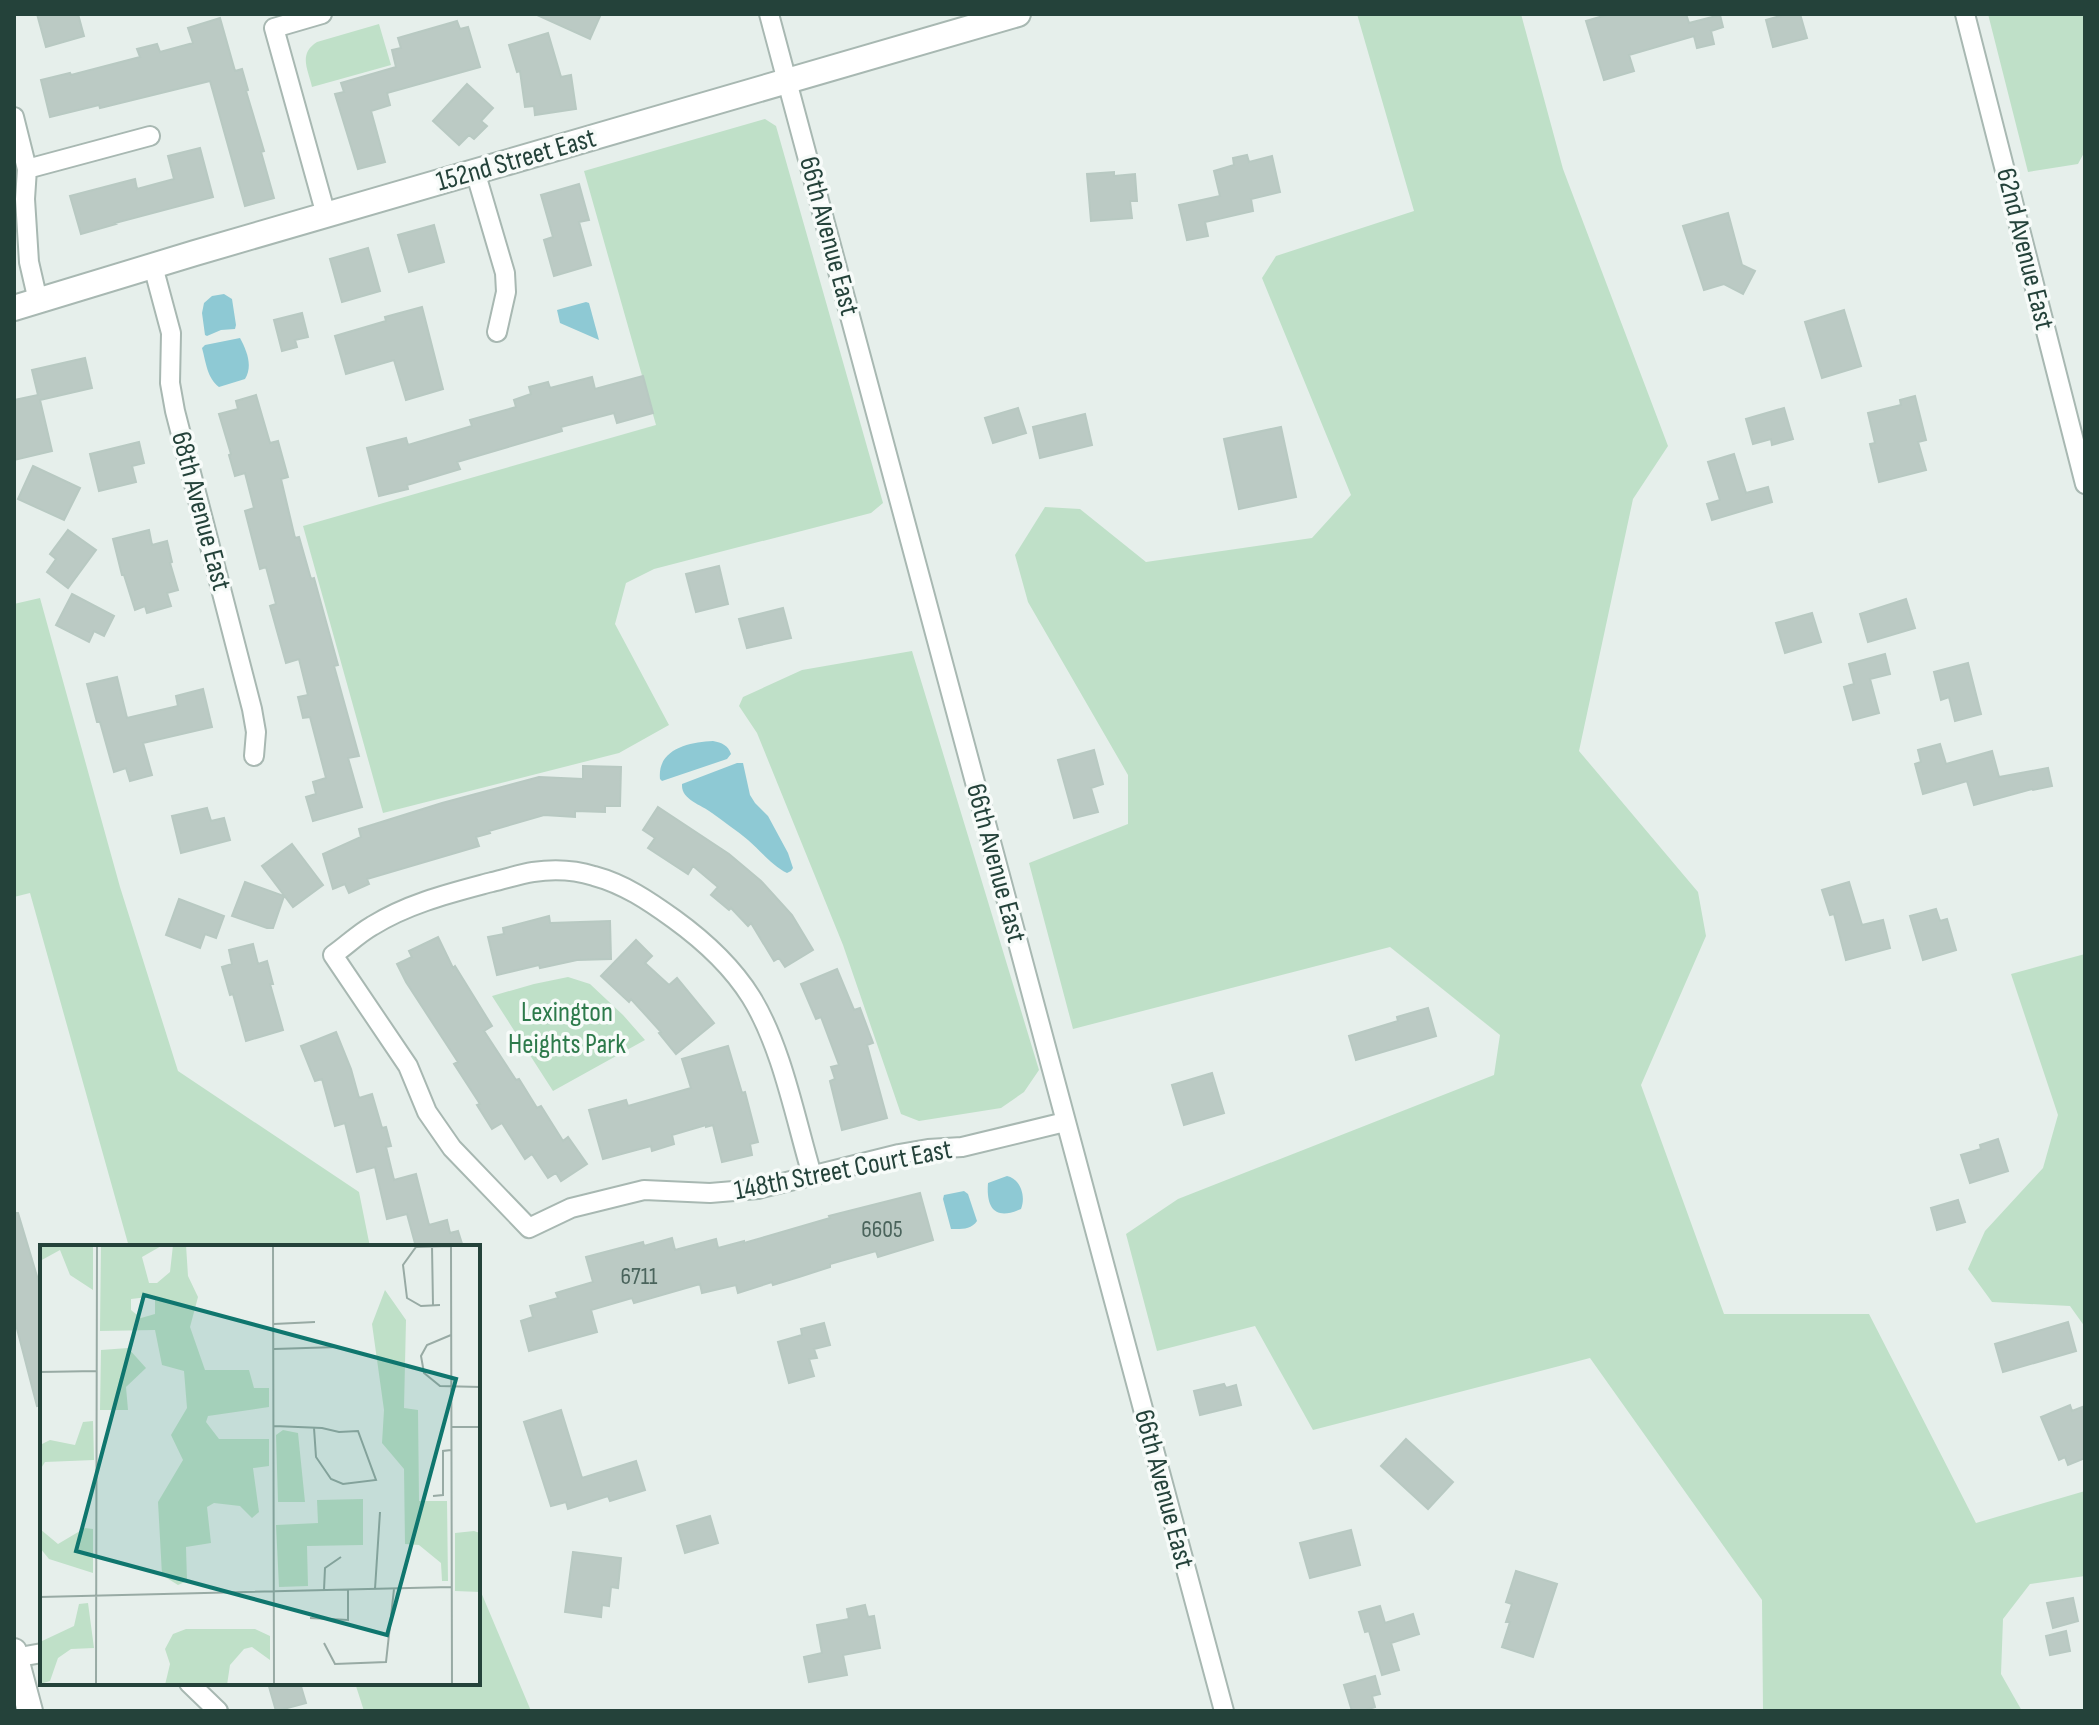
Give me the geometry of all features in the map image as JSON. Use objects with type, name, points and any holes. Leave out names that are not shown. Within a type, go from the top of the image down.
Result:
[{"type":"street","points":[[322,14],[274,28],[326,215]]},
{"type":"street","name":"66th Avenue East","points":[[769,14],[1224,1711]]},
{"type":"street","name":"152nd Street East","points":[[14,308],[1018,14]]},
{"type":"street","name":"62nd Avenue East","points":[[1965,14],[2085,484]]},
{"type":"street","points":[[14,117],[27,169],[25,199],[29,262],[38,301]]},
{"type":"street","points":[[27,169],[150,136]]},
{"type":"street","points":[[475,171],[505,273],[506,292],[497,332]]},
{"type":"street","name":"68th Avenue East","points":[[153,266],[171,333],[170,383],[175,411],[252,709],[256,732],[254,756]]},
{"type":"street","name":"148th Street Court East","points":[[812,1175],[777,1054],[750,996],[701,938],[652,903],[619,885],[592,875],[565,871],[534,872],[441,895],[409,907],[372,926],[333,955],[408,1066],[427,1112],[452,1148],[529,1228],[571,1208],[644,1190],[710,1193],[758,1189],[899,1154],[962,1147],[1065,1122]]},
{"type":"street","points":[[30,1711],[15,1656],[40,1653]]},
{"type":"street","points":[[191,1685],[218,1711]]},
{"type":"green space","points":[[1357,14],[1521,14],[1563,169],[1668,446],[1633,499],[1579,751],[1698,892],[1706,936],[1641,1085],[1724,1314],[1869,1314],[1976,1523],[2085,1491],[2085,1576],[2030,1584],[2003,1619],[2001,1674],[2022,1711],[1763,1711],[1762,1600],[1590,1358],[1313,1430],[1255,1326],[1157,1351],[1126,1234],[1178,1199],[1494,1075],[1500,1035],[1390,947],[1073,1029],[1029,863],[1128,824],[1128,775],[1028,602],[1015,555],[1045,507],[1080,509],[1146,562],[1312,538],[1351,495],[1262,278],[1276,256],[1414,211]]},
{"type":"green space","points":[[1988,14],[2085,14],[2085,151],[2078,164],[2028,172]]},
{"type":"green space","points":[[379,24],[391,65],[312,87],[306,62],[311,47],[317,42]]},
{"type":"green space","points":[[765,119],[776,126],[883,503],[871,513],[654,569],[626,583],[615,624],[669,725],[619,753],[383,813],[303,526],[656,425],[584,171]]},
{"type":"green space","points":[[40,598],[120,887],[178,1071],[359,1192],[370,1245],[128,1245],[30,893],[14,897],[14,604]]},
{"type":"green space","points":[[912,651],[1039,1070],[1024,1092],[1001,1108],[919,1121],[901,1114],[843,945],[757,733],[739,706],[743,697],[802,670]]},
{"type":"green space","points":[[2085,954],[2085,1327],[2070,1306],[1992,1302],[1968,1269],[1985,1231],[2043,1168],[2058,1115],[2011,974]]},
{"type":"green space","name":"Lexington Heights Park","points":[[568,977],[590,984],[645,1040],[553,1091],[492,996]]},
{"type":"green space","points":[[480,1590],[531,1711],[364,1711],[356,1685],[480,1685]]},
{"type":"water","points":[[224,294],[232,299],[235,329],[221,330],[207,336],[202,313],[204,303],[212,296]]},
{"type":"water","points":[[589,303],[599,340],[560,323],[557,310]]},
{"type":"water","points":[[240,338],[248,358],[249,369],[245,379],[219,387],[209,374],[202,348]]},
{"type":"water","points":[[713,741],[728,748],[731,754],[727,759],[662,781],[660,779],[660,769],[669,754],[694,743]]},
{"type":"water","points":[[743,763],[750,795],[768,816],[788,853],[793,868],[787,873],[685,794],[682,784]]},
{"type":"water","points":[[1007,1176],[1019,1185],[1023,1199],[1021,1209],[1005,1214],[994,1210],[991,1205],[988,1183]]},
{"type":"water","points":[[964,1191],[968,1194],[977,1221],[969,1227],[951,1229],[944,1195]]},
{"type":"building","points":[[37,14],[78,14],[84,36],[46,47]]},
{"type":"building","points":[[535,14],[601,14],[590,39]]},
{"type":"building","points":[[1610,14],[1686,14],[1689,23],[1720,15],[1723,27],[1711,31],[1714,44],[1697,48],[1694,36],[1629,55],[1634,71],[1604,80],[1586,21]]},
{"type":"building","points":[[1800,14],[1807,38],[1773,47],[1766,20]]},
{"type":"building","points":[[220,18],[235,71],[242,69],[274,198],[245,206],[210,81],[50,117],[41,80],[140,57],[137,49],[157,44],[160,52],[193,43],[188,28]]},
{"type":"building","points":[[457,21],[460,29],[468,27],[480,67],[387,93],[390,105],[371,111],[385,162],[358,169],[335,94],[344,92],[341,83],[396,67],[392,50],[401,48],[398,38]]},
{"type":"building","points":[[548,33],[561,77],[571,75],[576,109],[535,115],[534,106],[525,107],[520,71],[517,72],[509,45]]},
{"type":"building","points":[[467,84],[493,108],[481,121],[487,126],[474,139],[469,135],[459,145],[433,121]]},
{"type":"building","points":[[200,148],[213,197],[81,234],[70,196],[135,179],[137,189],[174,179],[168,156]]},
{"type":"building","points":[[1247,155],[1249,162],[1272,156],[1280,192],[1251,199],[1253,211],[1205,222],[1208,236],[1187,240],[1179,205],[1220,196],[1214,171],[1234,165],[1233,158]]},
{"type":"building","points":[[1114,172],[1114,176],[1135,174],[1137,201],[1130,201],[1132,218],[1091,221],[1087,174]]},
{"type":"building","points":[[579,184],[589,220],[579,222],[591,265],[554,276],[544,240],[553,237],[541,195]]},
{"type":"building","points":[[1728,213],[1742,265],[1755,271],[1743,294],[1724,284],[1704,290],[1683,226]]},
{"type":"building","points":[[434,225],[444,262],[409,272],[398,235]]},
{"type":"building","points":[[368,248],[380,291],[342,302],[330,259]]},
{"type":"building","points":[[422,307],[443,389],[406,400],[394,360],[346,374],[335,336]]},
{"type":"building","points":[[1844,310],[1861,366],[1822,378],[1805,322]]},
{"type":"building","points":[[302,313],[308,337],[295,340],[297,347],[282,351],[274,320]]},
{"type":"building","points":[[85,358],[92,388],[40,400],[52,451],[14,460],[14,400],[38,395],[32,370]]},
{"type":"building","points":[[643,376],[653,413],[617,423],[614,413],[561,427],[562,431],[457,462],[460,469],[407,485],[408,489],[379,496],[367,448],[406,438],[408,445],[472,426],[470,420],[516,407],[514,400],[531,394],[529,387],[548,382],[550,388],[592,377],[595,389]]},
{"type":"building","points":[[256,395],[270,443],[278,441],[288,477],[281,479],[295,538],[299,537],[311,579],[314,578],[359,756],[348,758],[362,807],[313,821],[306,797],[316,794],[313,782],[326,778],[310,717],[303,718],[298,697],[308,695],[299,659],[286,663],[270,606],[276,604],[266,567],[260,569],[245,511],[254,508],[245,473],[235,476],[219,414],[238,409],[236,401]]},
{"type":"building","points":[[1915,396],[1926,440],[1918,442],[1926,470],[1879,482],[1870,444],[1875,443],[1868,413],[1901,405],[1900,400]]},
{"type":"building","points":[[1018,408],[1026,433],[993,443],[985,418]]},
{"type":"building","points":[[1784,408],[1793,439],[1772,445],[1771,439],[1753,444],[1746,419]]},
{"type":"building","points":[[1085,414],[1092,445],[1040,458],[1033,427]]},
{"type":"building","points":[[1281,427],[1296,497],[1239,509],[1224,439]]},
{"type":"building","points":[[139,442],[144,463],[132,466],[136,482],[99,491],[90,454]]},
{"type":"building","points":[[1734,454],[1746,493],[1768,487],[1772,502],[1712,520],[1707,504],[1720,500],[1708,462]]},
{"type":"building","points":[[33,466],[80,488],[64,520],[18,499]]},
{"type":"building","points":[[68,530],[96,550],[68,588],[47,572],[56,559],[50,554]]},
{"type":"building","points":[[149,530],[152,545],[167,541],[178,590],[167,593],[171,606],[147,613],[145,606],[135,610],[113,539]]},
{"type":"building","points":[[719,566],[728,604],[696,612],[686,574]]},
{"type":"building","points":[[72,594],[114,616],[104,636],[94,631],[89,642],[56,625]]},
{"type":"building","points":[[1906,599],[1915,628],[1868,642],[1860,614]]},
{"type":"building","points":[[783,608],[791,638],[747,648],[739,619]]},
{"type":"building","points":[[1812,613],[1821,642],[1785,653],[1776,623]]},
{"type":"building","points":[[1885,654],[1890,674],[1870,679],[1879,713],[1853,720],[1844,687],[1854,684],[1849,664]]},
{"type":"building","points":[[1968,663],[1981,714],[1955,721],[1949,697],[1941,700],[1934,672]]},
{"type":"building","points":[[117,677],[127,718],[178,706],[176,696],[203,689],[212,727],[143,743],[152,775],[130,781],[126,768],[114,772],[87,684]]},
{"type":"building","points":[[1940,744],[1946,764],[1992,751],[1999,777],[2048,768],[2052,786],[1974,805],[1967,781],[1923,794],[1915,764],[1921,762],[1918,750]]},
{"type":"building","points":[[1094,750],[1103,784],[1091,788],[1098,812],[1074,818],[1058,760]]},
{"type":"building","points":[[583,766],[621,767],[620,806],[605,806],[605,812],[575,811],[575,817],[544,815],[476,837],[479,846],[367,879],[369,884],[349,893],[345,884],[333,889],[323,854],[361,837],[359,829],[539,777],[583,779]]},
{"type":"building","points":[[658,807],[729,854],[761,881],[792,915],[813,950],[785,967],[779,958],[774,961],[751,923],[748,926],[731,908],[729,910],[711,895],[718,887],[693,866],[688,874],[648,848],[655,838],[643,830]]},
{"type":"building","points":[[207,808],[211,821],[224,818],[230,840],[181,853],[172,816]]},
{"type":"building","points":[[292,844],[323,885],[293,907],[262,866]]},
{"type":"building","points":[[245,882],[284,896],[273,928],[232,916]]},
{"type":"building","points":[[1849,882],[1862,925],[1883,920],[1890,948],[1846,960],[1834,914],[1830,915],[1822,890]]},
{"type":"building","points":[[179,899],[224,916],[216,938],[205,934],[200,948],[166,935]]},
{"type":"building","points":[[1936,909],[1940,921],[1947,919],[1956,950],[1923,960],[1910,916]]},
{"type":"building","points":[[549,916],[550,923],[610,921],[611,959],[577,960],[540,968],[539,965],[497,975],[488,937],[504,934],[503,928]]},
{"type":"building","points":[[438,937],[453,968],[455,966],[492,1026],[484,1031],[516,1080],[519,1079],[537,1108],[541,1106],[563,1141],[568,1137],[587,1164],[561,1181],[556,1173],[548,1178],[532,1154],[525,1159],[502,1123],[492,1129],[454,1064],[458,1062],[406,982],[397,964],[412,957],[409,951]]},
{"type":"building","points":[[636,940],[652,956],[645,963],[669,985],[677,978],[714,1023],[676,1054],[631,999],[629,1002],[601,976]]},
{"type":"building","points":[[253,944],[258,964],[267,961],[283,1030],[246,1041],[222,967],[232,964],[229,950]]},
{"type":"building","points":[[837,969],[854,1010],[860,1008],[873,1043],[867,1045],[887,1118],[842,1130],[830,1081],[835,1079],[831,1067],[839,1065],[821,1017],[816,1019],[801,984]]},
{"type":"building","points":[[1428,1008],[1436,1036],[1356,1060],[1349,1036]]},
{"type":"building","points":[[336,1032],[359,1098],[372,1094],[382,1128],[386,1127],[391,1146],[386,1147],[394,1180],[416,1174],[429,1225],[447,1220],[450,1233],[458,1231],[462,1245],[415,1245],[407,1214],[387,1219],[375,1167],[357,1172],[345,1123],[335,1126],[322,1079],[315,1081],[301,1046]]},
{"type":"building","points":[[728,1046],[742,1093],[745,1092],[758,1142],[750,1144],[752,1155],[722,1162],[713,1125],[706,1125],[672,1135],[674,1144],[652,1151],[651,1146],[603,1159],[589,1110],[626,1100],[628,1106],[691,1088],[682,1059]]},
{"type":"building","points":[[1212,1073],[1224,1113],[1184,1125],[1172,1085]]},
{"type":"building","points":[[1998,1139],[2008,1171],[1970,1183],[1961,1155],[1981,1149],[1980,1145]]},
{"type":"building","points":[[920,1193],[933,1240],[878,1257],[876,1251],[773,1285],[772,1282],[738,1293],[736,1285],[702,1293],[700,1284],[634,1303],[632,1298],[591,1310],[597,1332],[529,1351],[521,1321],[533,1317],[530,1306],[558,1298],[556,1293],[593,1282],[586,1257],[672,1238],[675,1250],[716,1239],[718,1248]]},
{"type":"building","points":[[1958,1200],[1965,1222],[1937,1230],[1931,1208]]},
{"type":"building","points":[[14,1213],[18,1213],[40,1286],[40,1405],[37,1406],[14,1317]]},
{"type":"building","points":[[2068,1322],[2076,1351],[2003,1372],[1995,1344]]},
{"type":"building","points":[[824,1323],[830,1345],[814,1349],[817,1358],[809,1359],[814,1376],[789,1383],[778,1342],[802,1335],[801,1329]]},
{"type":"building","points":[[1224,1384],[1226,1388],[1236,1385],[1241,1405],[1200,1415],[1194,1391]]},
{"type":"building","points":[[2070,1405],[2072,1411],[2085,1406],[2085,1458],[2068,1465],[2065,1457],[2059,1460],[2041,1417]]},
{"type":"building","points":[[561,1410],[582,1478],[636,1461],[645,1490],[610,1501],[608,1496],[568,1509],[566,1502],[551,1506],[524,1422]]},
{"type":"building","points":[[1406,1439],[1453,1482],[1428,1509],[1381,1466]]},
{"type":"building","points":[[710,1516],[718,1543],[685,1553],[677,1526]]},
{"type":"building","points":[[1351,1530],[1360,1565],[1310,1578],[1300,1543]]},
{"type":"building","points":[[573,1552],[621,1558],[618,1588],[611,1587],[609,1606],[602,1605],[601,1617],[565,1612]]},
{"type":"building","points":[[1516,1571],[1557,1584],[1533,1657],[1502,1647],[1512,1604],[1506,1602]]},
{"type":"building","points":[[2073,1598],[2078,1621],[2053,1628],[2047,1603]]},
{"type":"building","points":[[865,1605],[868,1617],[874,1616],[880,1648],[843,1655],[847,1675],[809,1682],[804,1657],[822,1653],[817,1625],[849,1619],[847,1609]]},
{"type":"building","points":[[1380,1606],[1385,1623],[1413,1614],[1419,1634],[1391,1643],[1399,1670],[1382,1675],[1369,1631],[1365,1632],[1359,1612]]},
{"type":"building","points":[[2066,1631],[2070,1651],[2050,1655],[2046,1636]]},
{"type":"building","points":[[1375,1676],[1380,1694],[1372,1696],[1375,1707],[1352,1711],[1344,1685]]},
{"type":"building","points":[[269,1685],[301,1685],[306,1703],[276,1711]]}]
